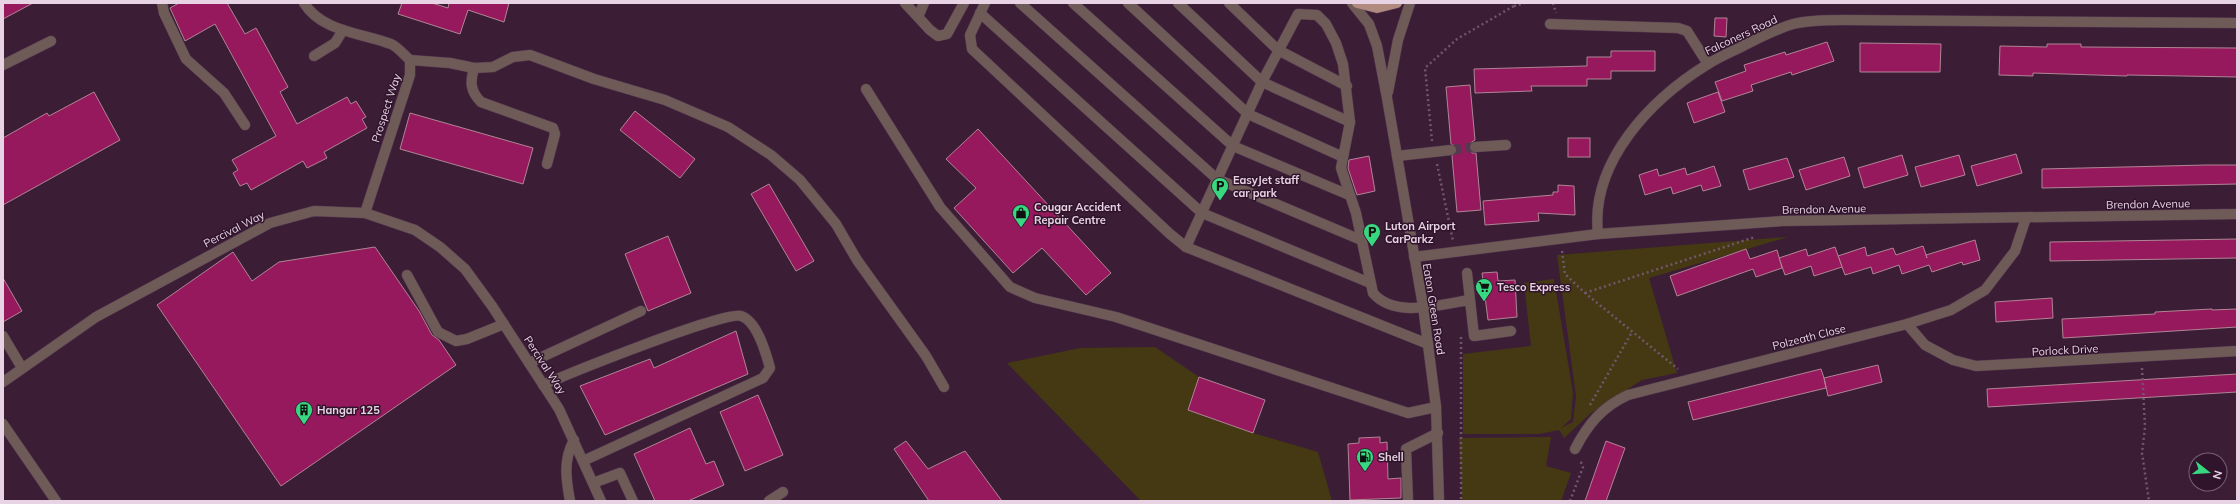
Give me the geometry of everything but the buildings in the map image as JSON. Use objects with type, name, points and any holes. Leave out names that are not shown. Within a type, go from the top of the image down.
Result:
[{"type":"main road","points":[[1357,3],[1377,8],[1396,3]]},
{"type":"street","points":[[162,3],[186,60],[224,93],[246,125]]},
{"type":"street","points":[[304,3],[308,10],[324,22],[343,30],[393,45],[410,60],[450,63],[474,68],[493,67],[513,56],[530,55],[594,79],[672,103],[728,127],[771,155],[800,180],[836,224],[857,260],[926,356],[944,387]]},
{"type":"street","points":[[905,3],[938,36],[947,34],[964,3]]},
{"type":"street","points":[[918,17],[924,3]]},
{"type":"street","points":[[985,3],[970,35],[972,49],[1170,234],[1186,247],[1428,344]]},
{"type":"street","points":[[1020,3],[1218,179],[1361,240]]},
{"type":"street","points":[[1073,3],[1233,146],[1348,195]]},
{"type":"street","points":[[1128,3],[1248,114],[1343,157]]},
{"type":"street","points":[[1178,3],[1262,82],[1350,122]]},
{"type":"street","points":[[1230,3],[1278,50],[1347,86]]},
{"type":"street","name":"Eaton Green Road","points":[[1352,3],[1369,24],[1377,46],[1387,98],[1423,306],[1428,344],[1438,433],[1439,501]]},
{"type":"street","name":"Eaton Green Road","points":[[1387,98],[1398,40],[1410,3]]},
{"type":"street","points":[[980,13],[1202,213],[1370,283]]},
{"type":"street","points":[[1186,247],[1262,82],[1298,14],[1317,15],[1326,24],[1336,43],[1343,64],[1347,86],[1350,122],[1341,168],[1348,195],[1356,213],[1373,293],[1380,300],[1399,308],[1470,300]]},
{"type":"street","name":"Falconers Road","points":[[1598,234],[1596,222],[1600,194],[1619,150],[1650,109],[1708,64],[1764,36],[1793,24],[1822,20],[2237,23]]},
{"type":"street","points":[[1550,24],[1678,28],[1687,31],[1708,64]]},
{"type":"street","points":[[314,56],[335,43],[343,30]]},
{"type":"street","points":[[3,65],[51,41]]},
{"type":"street","name":"Prospect Way","points":[[365,212],[410,74],[410,60]]},
{"type":"street","points":[[474,68],[471,88],[475,96],[481,102],[553,128],[555,134],[547,164]]},
{"type":"street","points":[[866,88],[940,207],[1010,287],[1035,298],[1116,317],[1408,413],[1436,407]]},
{"type":"street","points":[[1476,147],[1506,145]]},
{"type":"street","points":[[1397,156],[1451,150]]},
{"type":"street","name":"Percival Way","points":[[3,382],[96,317],[270,223],[314,210],[365,212],[415,230],[440,247],[465,269],[504,324],[559,409],[600,501]]},
{"type":"street","name":"Brendon Avenue","points":[[1414,257],[1598,234],[1782,221],[2237,214]]},
{"type":"street","name":"Polzeath Close","points":[[1575,449],[1589,426],[1601,411],[1628,395],[1908,324],[1951,310],[1985,290],[2015,251],[2026,218]]},
{"type":"street","points":[[1466,273],[1474,336],[1511,331]]},
{"type":"street","points":[[407,276],[438,332],[456,341],[467,339],[504,324]]},
{"type":"street","points":[[529,363],[641,311]]},
{"type":"street","points":[[543,385],[664,338],[728,317],[740,315],[746,318],[761,340],[770,368],[763,378],[583,461]]},
{"type":"street","name":"Porlock Drive","points":[[1908,324],[1925,345],[1953,360],[1976,366],[2142,358],[2237,351]]},
{"type":"street","points":[[3,336],[22,368]]},
{"type":"street","points":[[3,424],[56,501]]},
{"type":"street","points":[[1408,501],[1406,448],[1438,433]]},
{"type":"street","points":[[570,501],[565,473],[568,450],[574,440]]},
{"type":"street","points":[[593,483],[620,473],[633,501]]},
{"type":"street","points":[[769,501],[783,492]]},
{"type":"path","points":[[1457,39],[1514,4],[1525,3]]},
{"type":"path","points":[[1585,294],[1762,233]]},
{"type":"path","points":[[1561,238],[1565,274],[1585,294],[1690,379]]},
{"type":"path","points":[[1588,408],[1632,332]]},
{"type":"path","points":[[2142,358],[2145,427],[2142,453],[2149,501]]},
{"type":"path","points":[[1570,501],[1583,467],[1575,449]]},
{"type":"shaded area","points":[[1788,237],[1649,278],[1677,373],[1642,380],[1591,413],[1564,438],[1559,430],[1539,434],[1463,434],[1463,354],[1531,346],[1524,283],[1554,279],[1573,393],[1571,419],[1561,428],[1573,422],[1576,396],[1557,255]]},
{"type":"shaded area","points":[[1155,347],[1199,377],[1188,410],[1253,433],[1318,452],[1332,501],[1141,501],[1007,363],[1080,348]]},
{"type":"shaded area","points":[[1551,437],[1546,466],[1571,473],[1561,501],[1462,501],[1459,438]]},
{"type":"tunnel","points":[[1451,150],[1475,147]]},
{"type":"place","name":"EasyJet staff car park","points":[[1220,201]]},
{"type":"place","name":"Cougar Accident Repair Centre","points":[[1021,228]]},
{"type":"place","name":"Luton Airport CarParkz","points":[[1372,247]]},
{"type":"place","name":"Tesco Express","points":[[1484,302]]},
{"type":"place","name":"Hangar 125","points":[[304,425]]},
{"type":"place","name":"Shell","points":[[1365,472]]}]
